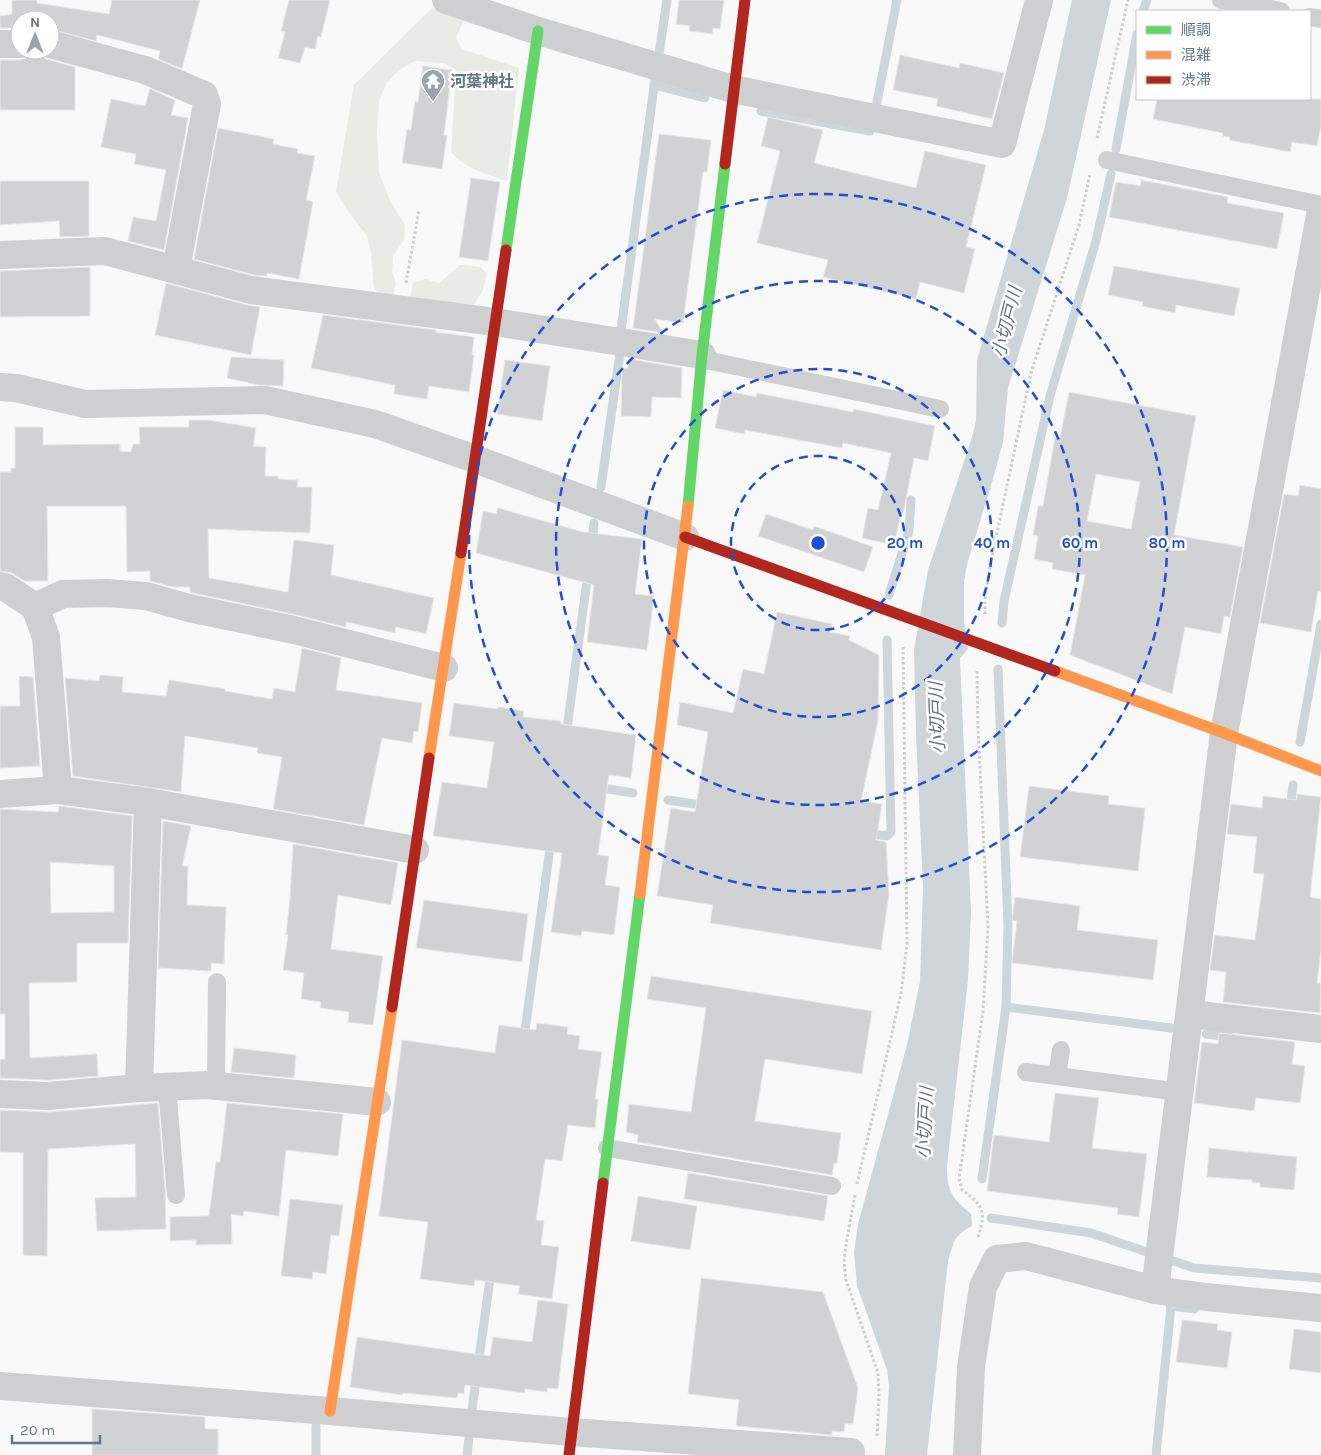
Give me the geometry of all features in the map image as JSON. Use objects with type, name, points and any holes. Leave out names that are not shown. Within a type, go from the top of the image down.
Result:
[{"type":"street","points":[[570,1444],[685,538],[702,357],[745,0]]},
{"type":"street","points":[[450,1],[538,31],[733,89],[1002,144],[1039,0]]},
{"type":"street","points":[[330,1411],[476,459],[494,322],[538,31]]},
{"type":"street","points":[[60,47],[145,70],[204,95],[207,104],[176,270]]},
{"type":"street","points":[[1157,1269],[1224,733],[1312,313],[1321,210]]},
{"type":"street","points":[[0,255],[105,251],[251,290],[494,322],[702,357]]},
{"type":"street","points":[[0,387],[16,388],[85,404],[265,400],[375,424],[476,459],[685,538],[1224,733],[1321,771]]},
{"type":"street","points":[[0,586],[7,588],[35,607],[46,637],[58,790]]},
{"type":"street","points":[[35,607],[63,594],[107,593],[146,596],[190,608],[294,630],[444,668]]},
{"type":"street","points":[[0,794],[58,790],[148,802],[416,850]]},
{"type":"street","points":[[139,1088],[148,802]]},
{"type":"street","points":[[1190,1014],[1321,1029]]},
{"type":"street","points":[[0,1094],[48,1096],[167,1086],[216,1086],[377,1102]]},
{"type":"street","points":[[967,1455],[971,1367],[983,1287],[997,1259],[1026,1256],[1157,1269],[1206,1297],[1321,1308]]},
{"type":"street","points":[[0,1386],[330,1411],[570,1444],[864,1448]]},
{"type":"lane","points":[[1221,0],[1276,10]]},
{"type":"lane","points":[[1107,160],[1321,205]]},
{"type":"lane","points":[[702,357],[940,409]]},
{"type":"lane","points":[[216,1086],[217,982]]},
{"type":"lane","points":[[1321,1029],[1321,1034]]},
{"type":"lane","points":[[1057,1076],[1061,1050]]},
{"type":"lane","points":[[1026,1072],[1180,1092]]},
{"type":"lane","points":[[167,1086],[176,1195]]},
{"type":"lane","points":[[607,1148],[832,1186]]},
{"type":"path","points":[[1097,138],[1128,0]]},
{"type":"path","points":[[977,1241],[982,1225],[982,1209],[977,1200],[962,1190],[959,1179],[983,1011],[988,927],[978,730],[978,643],[991,561],[1031,374],[1079,224],[1091,167]]},
{"type":"path","points":[[402,310],[419,210]]},
{"type":"path","points":[[864,1448],[879,1396],[878,1373],[846,1280],[844,1262],[858,1182],[901,994],[907,944],[906,617]]},
{"type":"shaded area","points":[[432,8],[465,18],[456,38],[462,49],[519,68],[507,181],[470,167],[451,152],[455,69],[443,63],[415,61],[401,69],[387,82],[379,101],[377,133],[379,173],[391,203],[405,225],[404,240],[393,256],[392,272],[396,283],[393,296],[384,299],[374,288],[371,253],[367,236],[336,192],[354,85]]},
{"type":"shaded area","points":[[460,265],[481,267],[487,274],[483,290],[470,310],[409,306],[413,283],[425,279],[439,283]]},
{"type":"water","name":"小切戸川","points":[[1072,0],[1111,0],[1067,198],[1008,388],[1003,442],[968,561],[964,581],[964,621],[968,649],[960,658],[971,912],[968,980],[947,1166],[948,1182],[952,1193],[959,1203],[971,1214],[972,1226],[958,1236],[953,1244],[948,1261],[927,1455],[885,1455],[889,1386],[887,1370],[857,1286],[854,1252],[858,1224],[907,1045],[920,982],[923,887],[914,650],[928,570],[976,421],[977,360],[1044,130]]},
{"type":"building","points":[[12,0],[37,0],[37,3],[109,14],[112,0],[200,0],[182,69],[158,59],[160,51],[97,35],[96,41],[60,32],[60,10],[12,10]]},
{"type":"building","points":[[289,0],[330,0],[321,37],[318,36],[315,49],[305,47],[300,63],[278,58],[285,32],[281,31]]},
{"type":"building","points":[[679,0],[724,0],[720,29],[713,28],[712,34],[689,31],[690,26],[676,24]]},
{"type":"building","points":[[10,14],[10,28],[0,28],[0,16]]},
{"type":"building","points":[[900,55],[959,68],[960,63],[1004,73],[992,119],[936,106],[938,99],[893,90]]},
{"type":"building","points":[[0,60],[50,60],[75,67],[75,110],[0,110]]},
{"type":"building","points":[[423,66],[452,70],[444,135],[447,136],[442,169],[402,163],[407,130],[411,130],[415,101],[418,102]]},
{"type":"building","points":[[150,89],[175,100],[171,115],[188,118],[164,250],[128,241],[133,217],[156,221],[166,170],[134,164],[136,154],[101,147],[111,99],[145,106]]},
{"type":"building","points":[[1321,99],[1321,126],[1317,146],[1292,142],[1290,152],[1229,140],[1230,137],[1222,136],[1223,133],[1153,119],[1157,100]]},
{"type":"building","points":[[768,117],[823,130],[814,163],[916,188],[925,151],[986,165],[966,247],[975,249],[964,293],[920,282],[916,299],[823,277],[828,260],[757,243],[780,151],[761,146]]},
{"type":"building","points":[[218,128],[274,139],[273,144],[298,149],[297,153],[315,156],[306,200],[313,202],[299,279],[267,273],[267,276],[254,275],[194,259]]},
{"type":"building","points":[[659,134],[711,140],[707,172],[703,172],[683,323],[655,319],[663,333],[633,328]]},
{"type":"building","points":[[471,178],[500,182],[488,261],[459,257]]},
{"type":"building","points":[[1141,180],[1228,197],[1227,203],[1284,213],[1277,249],[1109,217],[1116,182],[1140,186]]},
{"type":"building","points":[[0,181],[89,181],[89,236],[60,237],[59,221],[0,225]]},
{"type":"building","points":[[1114,266],[1240,288],[1234,316],[1176,305],[1175,313],[1142,306],[1143,302],[1108,295]]},
{"type":"building","points":[[90,267],[90,316],[0,317],[0,271]]},
{"type":"building","points":[[166,283],[260,307],[251,355],[155,335]]},
{"type":"building","points":[[323,315],[474,337],[472,355],[474,355],[469,392],[429,386],[427,399],[394,394],[395,385],[311,368]]},
{"type":"building","points":[[231,357],[284,360],[283,386],[258,385],[227,378]]},
{"type":"building","points":[[629,359],[682,368],[681,398],[652,397],[651,417],[621,416],[622,368],[628,368]]},
{"type":"building","points":[[505,360],[550,366],[542,421],[497,414]]},
{"type":"building","points":[[723,390],[756,397],[757,393],[853,412],[854,409],[935,426],[928,461],[914,458],[903,514],[901,513],[894,545],[862,538],[868,508],[878,510],[891,453],[843,443],[842,448],[745,430],[744,434],[715,428]]},
{"type":"building","points":[[1069,392],[1196,416],[1174,535],[1243,547],[1230,617],[1224,616],[1221,634],[1185,627],[1172,694],[1070,655],[1085,575],[1052,569],[1053,563],[1034,559],[1038,536],[1033,535],[1038,506],[1043,506],[1055,437],[1060,438]],"holes":[[[1096,474],[1140,482],[1131,529],[1087,521]]]},
{"type":"building","points":[[189,420],[208,420],[256,428],[253,446],[266,447],[265,476],[278,476],[278,479],[298,480],[297,487],[312,487],[310,533],[208,529],[209,578],[288,592],[294,540],[334,545],[331,575],[434,598],[426,634],[396,627],[395,633],[346,622],[346,627],[193,593],[190,592],[190,587],[173,587],[150,581],[150,571],[127,572],[126,506],[47,506],[48,581],[24,581],[12,573],[0,571],[0,472],[11,472],[11,468],[15,468],[15,427],[43,427],[43,445],[120,444],[120,451],[131,452],[133,444],[140,444],[139,427],[189,427]]},
{"type":"building","points":[[1300,485],[1321,489],[1321,591],[1318,591],[1311,632],[1260,623],[1284,494],[1298,496]]},
{"type":"building","points":[[498,508],[583,532],[642,539],[635,594],[654,596],[647,650],[587,642],[594,585],[476,553],[483,511],[496,514]]},
{"type":"building","points":[[766,514],[813,530],[814,526],[873,547],[864,572],[758,536]]},
{"type":"building","points":[[777,612],[832,624],[830,632],[850,636],[849,640],[879,655],[878,721],[861,801],[882,804],[876,840],[886,842],[889,894],[881,950],[710,923],[713,905],[657,896],[671,808],[695,812],[708,732],[677,725],[680,702],[733,713],[743,669],[764,674]]},
{"type":"building","points":[[302,648],[341,658],[336,690],[422,703],[418,732],[414,731],[412,743],[382,738],[364,825],[273,809],[282,757],[257,753],[258,748],[185,736],[181,792],[73,776],[65,678],[99,681],[100,675],[123,677],[122,692],[166,696],[169,680],[272,699],[274,688],[295,692]]},
{"type":"building","points":[[19,676],[33,677],[40,766],[0,768],[0,706],[20,706]]},
{"type":"building","points":[[454,703],[524,711],[523,717],[561,721],[561,724],[636,735],[631,778],[609,775],[598,855],[609,856],[605,885],[620,887],[614,935],[582,931],[581,936],[551,932],[562,853],[433,836],[442,782],[487,788],[494,742],[449,736]]},
{"type":"building","points":[[1029,786],[1109,796],[1108,804],[1145,808],[1138,871],[1020,857]]},
{"type":"building","points":[[1297,794],[1321,797],[1310,897],[1321,899],[1321,951],[1317,983],[1321,983],[1320,1013],[1223,1002],[1226,972],[1210,970],[1215,935],[1255,940],[1264,874],[1253,873],[1257,837],[1227,834],[1231,804],[1262,808],[1263,796],[1297,800]]},
{"type":"building","points":[[59,806],[132,816],[128,943],[77,943],[77,982],[29,983],[30,1058],[97,1054],[98,1076],[48,1080],[0,1078],[0,1059],[5,1059],[5,1014],[0,1014],[0,809],[58,812]],"holes":[[[50,862],[114,866],[114,912],[51,913]]]},
{"type":"building","points":[[163,821],[191,826],[182,866],[188,866],[187,905],[226,907],[224,964],[211,963],[211,971],[158,968]]},
{"type":"building","points":[[293,844],[398,863],[391,905],[338,895],[331,949],[383,956],[373,1025],[348,1022],[349,1012],[320,1008],[321,1002],[301,999],[304,973],[283,970],[288,935],[286,935]]},
{"type":"building","points":[[1015,897],[1080,906],[1077,930],[1158,940],[1153,980],[1012,963],[1017,921],[1012,920]]},
{"type":"building","points":[[424,900],[528,914],[522,962],[416,948]]},
{"type":"building","points":[[651,976],[872,1011],[862,1074],[765,1059],[755,1121],[841,1133],[837,1163],[834,1163],[832,1175],[637,1142],[638,1135],[626,1132],[629,1104],[691,1112],[706,1008],[647,999]]},
{"type":"building","points":[[537,1023],[568,1027],[567,1034],[580,1036],[578,1049],[602,1052],[595,1099],[598,1099],[595,1128],[568,1125],[562,1161],[545,1159],[536,1220],[544,1221],[541,1245],[559,1247],[552,1299],[518,1294],[520,1286],[475,1280],[474,1286],[420,1279],[428,1222],[379,1216],[402,1040],[495,1053],[499,1025],[536,1030]]},
{"type":"building","points":[[1219,1033],[1295,1042],[1292,1064],[1305,1066],[1300,1103],[1256,1098],[1254,1111],[1194,1103],[1202,1042],[1218,1044]]},
{"type":"building","points":[[234,1048],[296,1055],[294,1078],[231,1072]]},
{"type":"building","points":[[1055,1093],[1099,1098],[1092,1148],[1147,1154],[1139,1217],[1117,1214],[1118,1208],[987,1191],[994,1135],[1049,1142]]},
{"type":"building","points":[[158,1103],[165,1189],[166,1229],[97,1231],[95,1198],[136,1197],[135,1144],[48,1149],[47,1256],[23,1255],[23,1153],[0,1152],[0,1110],[49,1112]]},
{"type":"building","points":[[227,1103],[343,1114],[338,1156],[286,1150],[279,1216],[244,1211],[243,1216],[231,1214],[232,1244],[196,1245],[196,1240],[170,1241],[170,1217],[209,1216],[216,1162],[220,1162]]},
{"type":"building","points":[[1209,1148],[1297,1157],[1294,1190],[1260,1187],[1260,1183],[1252,1182],[1252,1180],[1207,1177]]},
{"type":"building","points":[[688,1173],[828,1196],[824,1221],[684,1199]]},
{"type":"building","points":[[638,1196],[697,1206],[690,1250],[631,1241]]},
{"type":"building","points":[[290,1199],[343,1205],[339,1236],[331,1235],[326,1274],[313,1272],[312,1279],[281,1276]]},
{"type":"building","points":[[701,1278],[823,1292],[858,1388],[853,1424],[845,1424],[844,1432],[832,1431],[832,1435],[736,1426],[739,1400],[688,1394]]},
{"type":"building","points":[[538,1300],[568,1304],[558,1389],[547,1388],[547,1392],[525,1389],[525,1393],[465,1385],[464,1394],[458,1393],[457,1398],[403,1393],[402,1395],[350,1387],[357,1337],[490,1356],[493,1337],[532,1342]]},
{"type":"building","points":[[1182,1320],[1218,1324],[1217,1330],[1232,1332],[1227,1368],[1176,1362]]},
{"type":"building","points":[[1294,1329],[1321,1332],[1321,1373],[1289,1369]]},
{"type":"building","points":[[92,1409],[205,1417],[205,1429],[218,1429],[218,1455],[92,1455]]},
{"type":"waterway","points":[[659,54],[667,0]]},
{"type":"waterway","points":[[877,102],[897,0]]},
{"type":"waterway","points":[[1143,10],[1147,0]]},
{"type":"waterway","points":[[1116,149],[1136,39]]},
{"type":"waterway","points":[[621,330],[655,80]]},
{"type":"waterway","points":[[654,85],[705,98]]},
{"type":"waterway","points":[[761,111],[870,131]]},
{"type":"waterway","points":[[1002,623],[1004,601],[1050,396],[1096,241],[1111,174]]},
{"type":"waterway","points":[[601,487],[620,353]]},
{"type":"waterway","points":[[889,595],[909,531],[911,500]]},
{"type":"waterway","points":[[592,543],[594,523]]},
{"type":"waterway","points":[[566,736],[588,573]]},
{"type":"waterway","points":[[1300,742],[1321,624]]},
{"type":"waterway","points":[[865,833],[887,836],[891,832],[887,640]]},
{"type":"waterway","points":[[982,1179],[1006,1007],[1008,926],[998,669]]},
{"type":"waterway","points":[[1290,810],[1293,785]]},
{"type":"waterway","points":[[597,787],[633,793]]},
{"type":"waterway","points":[[668,800],[707,806]]},
{"type":"waterway","points":[[524,1038],[551,841]]},
{"type":"waterway","points":[[1006,1007],[1171,1028]]},
{"type":"waterway","points":[[1206,1034],[1230,1037]]},
{"type":"waterway","points":[[991,1218],[1091,1233],[1194,1268],[1321,1278]]},
{"type":"waterway","points":[[472,1409],[491,1272]]},
{"type":"waterway","points":[[1156,1455],[1171,1306],[1194,1309]]},
{"type":"waterway","points":[[316,1426],[316,1455]]},
{"type":"waterway","points":[[467,1455],[469,1438]]},
{"type":"traffic: fast","points":[[506,250],[538,31]]},
{"type":"traffic: fast","points":[[688,506],[702,355],[725,164]]},
{"type":"traffic: fast","points":[[603,1183],[640,894]]},
{"type":"traffic: slow","points":[[640,894],[688,506]]},
{"type":"traffic: slow","points":[[429,758],[461,553]]},
{"type":"traffic: slow","points":[[1055,671],[1321,771]]},
{"type":"traffic: slow","points":[[330,1411],[392,1007]]},
{"type":"traffic: jam","points":[[725,164],[745,0]]},
{"type":"traffic: jam","points":[[461,553],[506,250]]},
{"type":"traffic: jam","points":[[685,537],[1055,671]]},
{"type":"traffic: jam","points":[[392,1007],[429,758]]},
{"type":"traffic: jam","points":[[569,1455],[603,1183]]},
{"type":"place","name":"河葉神社","points":[[433,102]]}]
